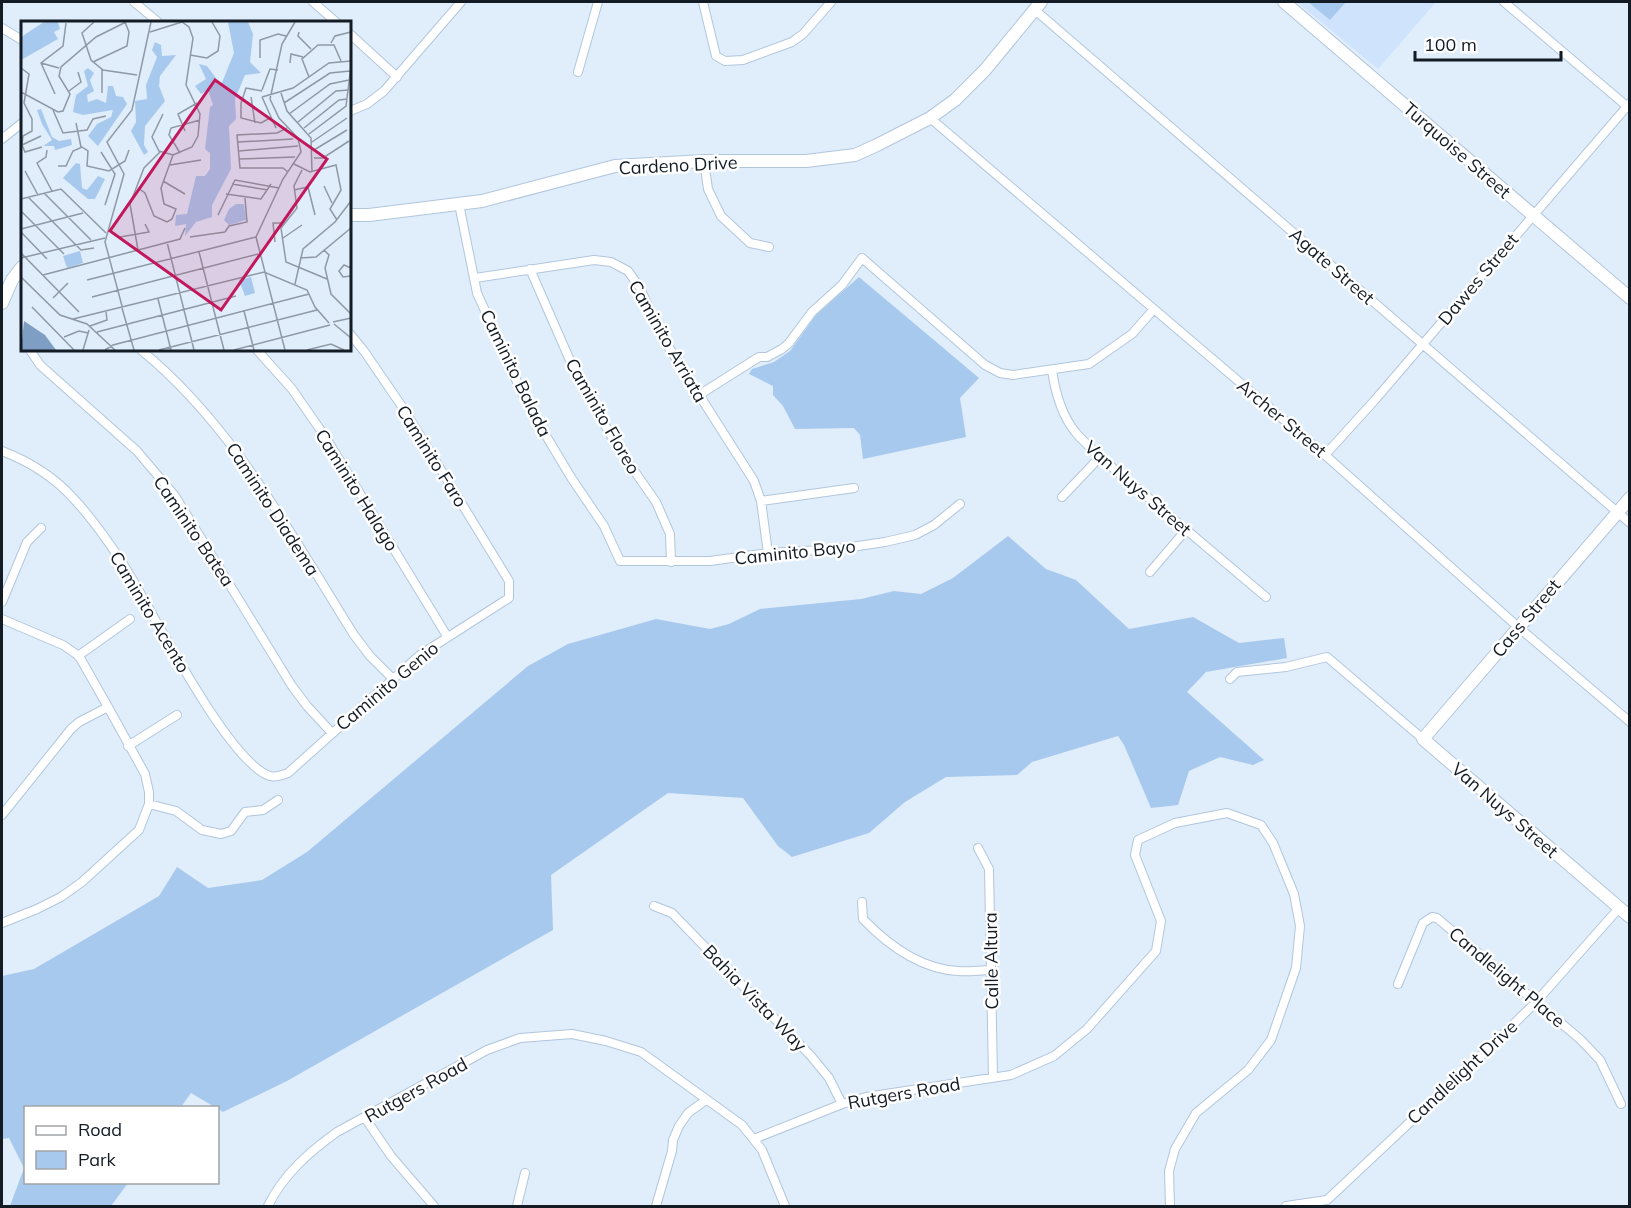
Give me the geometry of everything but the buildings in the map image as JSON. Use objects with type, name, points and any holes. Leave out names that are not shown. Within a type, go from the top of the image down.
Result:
[{"type":"street","points":[[134,2],[157,21]]},
{"type":"street","points":[[313,2],[335,21]]},
{"type":"street","points":[[351,111],[367,104],[384,91],[461,2]]},
{"type":"street","points":[[578,72],[598,2]]},
{"type":"street","points":[[703,2],[716,56],[725,61],[743,60],[792,42],[803,34],[831,2]]},
{"type":"street","name":"Turquoise Street","points":[[1284,2],[1629,298]]},
{"type":"street","points":[[1504,2],[1629,106]]},
{"type":"street","name":"Cardeno Drive","points":[[351,215],[369,215],[494,198],[615,166],[704,161],[806,161],[855,155],[877,146],[930,117],[955,100],[985,70],[1038,6]]},
{"type":"street","name":"Agate Street","points":[[1038,6],[1629,523]]},
{"type":"street","points":[[2,28],[21,39]]},
{"type":"street","points":[[351,35],[397,77]]},
{"type":"street","name":"Dawes Street","points":[[1325,454],[1423,345],[1629,106]]},
{"type":"street","name":"Archer Street","points":[[930,117],[1325,454],[1629,723]]},
{"type":"street","points":[[2,139],[21,124]]},
{"type":"street","points":[[704,161],[708,189],[721,216],[750,243],[769,247]]},
{"type":"street","name":"Caminito Balada","points":[[459,204],[477,293],[526,404],[604,526],[620,561]]},
{"type":"street","points":[[699,395],[759,357],[766,357],[782,349],[812,312],[842,285],[862,258],[985,365],[1000,373],[1013,375],[1089,364],[1132,334],[1154,309]]},
{"type":"street","name":"Caminito Arriata","points":[[475,278],[594,260],[611,262],[628,270],[640,288],[661,335],[754,482],[761,501],[768,553]]},
{"type":"street","points":[[2,303],[12,280],[21,268]]},
{"type":"street","name":"Caminito Floreo","points":[[530,269],[579,381],[620,449],[656,502],[670,534],[671,562]]},
{"type":"street","name":"Caminito Faro","points":[[351,335],[405,411],[509,581]]},
{"type":"street","name":"Caminito Batea","points":[[31,351],[40,365],[137,451],[175,496],[292,686],[332,733]]},
{"type":"street","name":"Caminito Diadema","points":[[142,351],[185,388],[212,418],[254,476],[354,635],[370,656],[393,679]]},
{"type":"street","name":"Caminito Halago","points":[[258,351],[291,389],[326,438],[447,636]]},
{"type":"street","name":"Van Nuys Street","points":[[1052,370],[1054,386],[1074,432],[1100,457],[1266,597]]},
{"type":"street","name":"Caminito Acento","points":[[2,451],[39,469],[72,497],[123,563],[211,713],[231,742],[263,772],[278,777],[288,773]]},
{"type":"street","points":[[1062,497],[1100,457]]},
{"type":"street","points":[[761,501],[854,488]]},
{"type":"street","name":"Cass Street","points":[[1422,739],[1629,498]]},
{"type":"street","name":"Caminito Bayo","points":[[620,561],[710,561],[768,553],[838,549],[885,542],[915,535],[934,525],[960,504]]},
{"type":"street","points":[[2,602],[27,542],[41,528]]},
{"type":"street","points":[[1150,572],[1186,530]]},
{"type":"street","name":"Caminito Genio","points":[[288,773],[420,655],[509,598],[509,581]]},
{"type":"street","points":[[2,619],[63,645],[78,656],[145,774],[149,792],[149,804],[139,830],[82,882],[61,897],[2,923]]},
{"type":"street","points":[[78,656],[130,619]]},
{"type":"street","name":"Van Nuys Street","points":[[1230,679],[1237,672],[1286,667],[1327,657],[1629,917]]},
{"type":"street","points":[[2,815],[71,729],[79,722],[108,707]]},
{"type":"street","points":[[128,746],[177,715]]},
{"type":"street","points":[[149,804],[176,811],[202,830],[221,834],[231,831],[245,812],[263,810],[278,800]]},
{"type":"street","name":"Rutgers Road","points":[[267,1206],[292,1169],[328,1139],[487,1050],[520,1038],[572,1034],[606,1041],[641,1052],[742,1125],[754,1138],[866,1097],[1011,1075],[1054,1056],[1087,1029],[1156,951],[1161,921],[1135,855],[1138,840],[1175,823],[1227,813],[1261,825],[1273,843],[1294,894],[1300,926],[1296,968],[1271,1040],[1248,1070],[1196,1113],[1175,1149],[1169,1171],[1170,1206]]},
{"type":"street","name":"Calle Altura","points":[[978,848],[989,869],[993,1078]]},
{"type":"street","points":[[862,902],[862,919],[891,946],[923,964],[958,971],[991,970]]},
{"type":"street","name":"Bahia Vista Way","points":[[654,906],[672,913],[811,1056],[829,1078],[842,1104]]},
{"type":"street","name":"Candlelight Drive","points":[[1286,1206],[1329,1203],[1536,1002],[1619,908]]},
{"type":"street","name":"Candlelight Place","points":[[1398,984],[1423,923],[1432,917],[1437,918],[1581,1040],[1600,1060],[1621,1104]]},
{"type":"street","points":[[656,1206],[673,1140],[679,1126],[688,1113],[705,1100]]},
{"type":"street","points":[[365,1118],[390,1156],[434,1206]]},
{"type":"street","points":[[754,1138],[762,1150],[785,1206]]},
{"type":"street","points":[[517,1206],[525,1173]]},
{"type":"shaded area","points":[[1297,2],[1436,2],[1378,69]]},
{"type":"green space","points":[[1308,2],[1346,2],[1330,20]]},
{"type":"green space","points":[[859,277],[979,378],[960,398],[966,437],[863,459],[860,435],[854,428],[795,429],[783,406],[773,395],[773,386],[749,374],[752,369],[774,362],[790,351],[816,315]]},
{"type":"green space","points":[[1008,536],[1046,569],[1076,580],[1129,629],[1193,617],[1239,643],[1284,638],[1287,658],[1206,672],[1187,692],[1264,760],[1253,765],[1220,757],[1189,771],[1178,805],[1151,808],[1118,736],[1032,762],[1017,775],[946,777],[905,802],[869,833],[792,857],[778,846],[743,798],[668,793],[551,875],[553,930],[287,1081],[223,1112],[219,1110],[219,1106],[213,1106],[191,1093],[182,1106],[24,1106],[24,1168],[9,1138],[2,1139],[2,976],[34,969],[159,896],[177,867],[208,888],[262,880],[307,852],[528,666],[568,644],[656,619],[710,629],[729,624],[760,609],[861,599],[894,591],[921,594],[953,578]]},
{"type":"green space","points":[[24,1168],[24,1184],[127,1184],[111,1206],[10,1206]]}]
